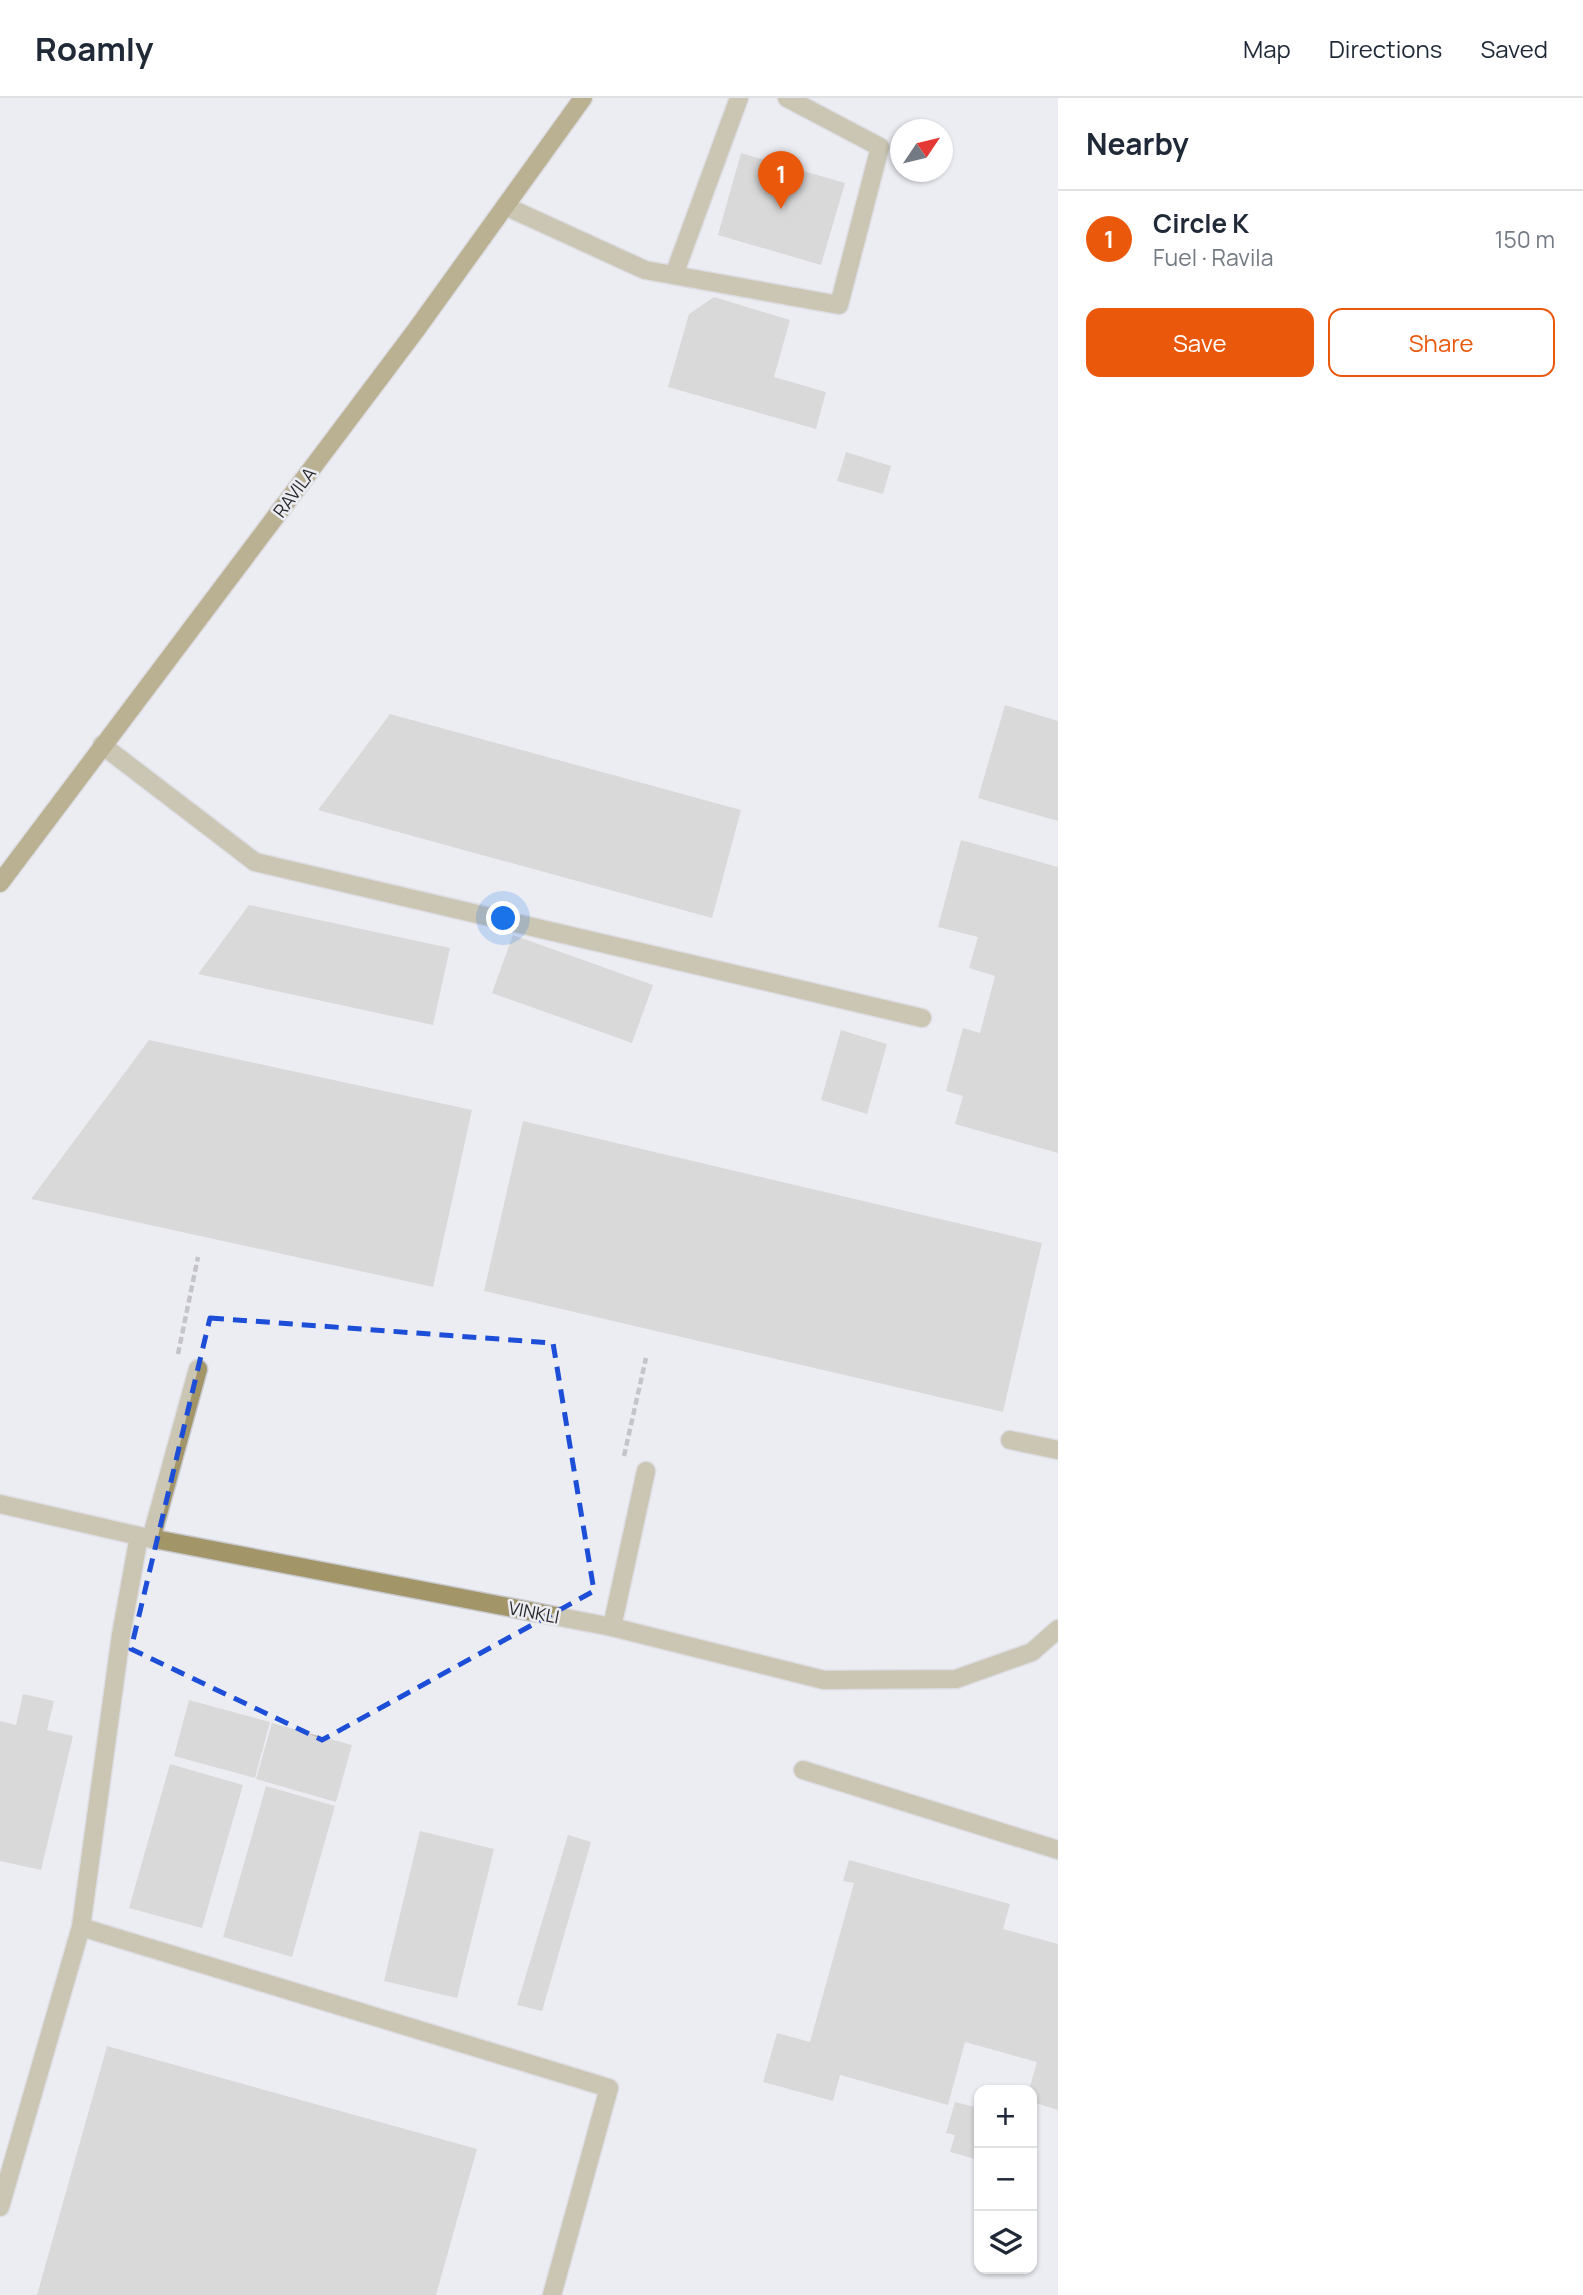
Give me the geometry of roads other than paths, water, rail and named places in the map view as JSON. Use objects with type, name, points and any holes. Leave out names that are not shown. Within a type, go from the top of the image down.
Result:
[{"type":"street","name":"RAVILA","points":[[0,883],[102,744],[400,352],[583,98]]},
{"type":"lane","points":[[674,275],[739,98]]},
{"type":"lane","points":[[505,206],[645,270],[839,305],[880,147],[787,98]]},
{"type":"lane","points":[[102,744],[255,862],[922,1018]]},
{"type":"lane","points":[[0,2207],[81,1927],[121,1635],[145,1537],[198,1369]]},
{"type":"lane","points":[[1010,1440],[1058,1450]]},
{"type":"lane","points":[[612,1627],[646,1471]]},
{"type":"lane","name":"VINKLI","points":[[0,1504],[145,1537],[612,1627],[824,1680],[956,1679],[1032,1652],[1058,1629]]},
{"type":"lane","points":[[803,1770],[1058,1850]]},
{"type":"lane","points":[[81,1927],[609,2088],[552,2295]]},
{"type":"place","name":"Circle K","points":[[781,209]]}]
